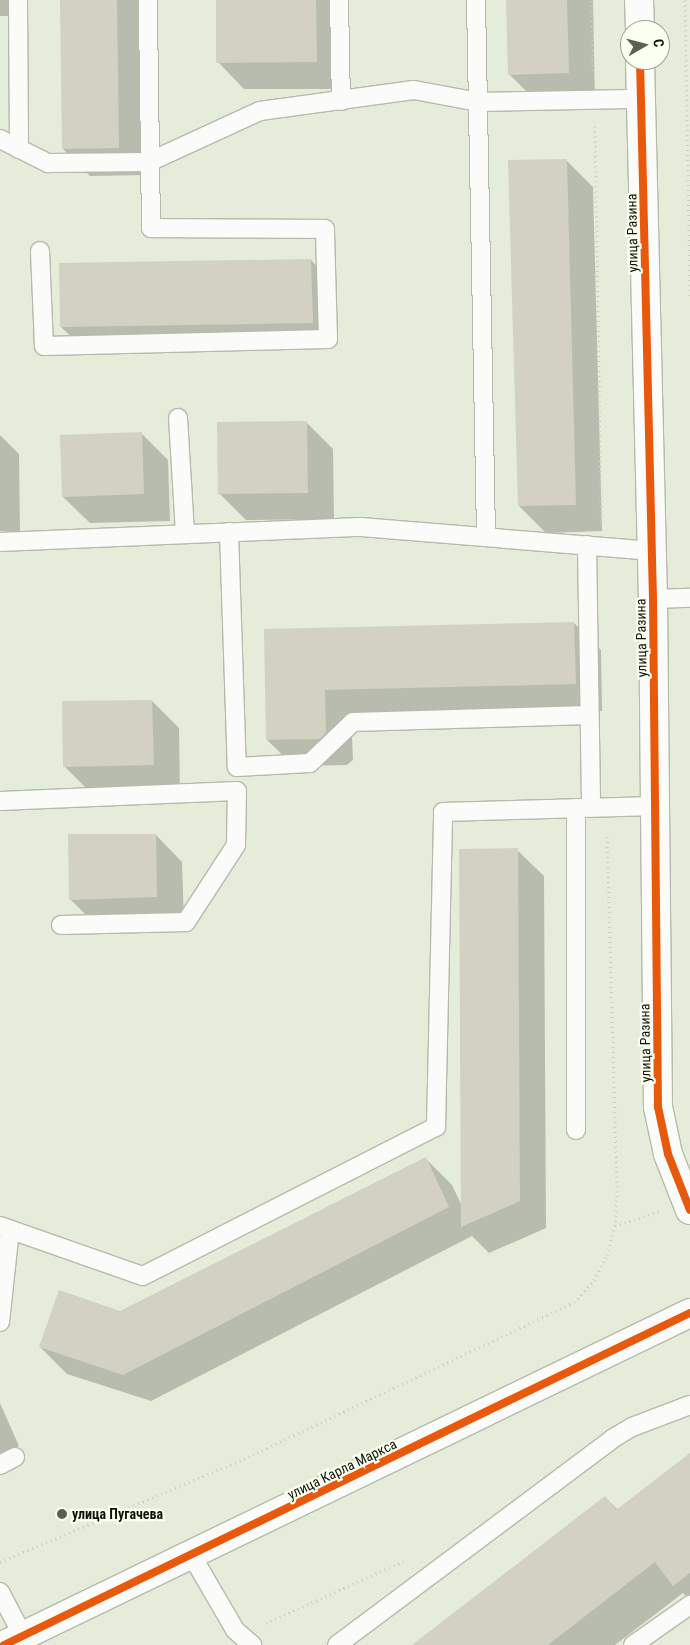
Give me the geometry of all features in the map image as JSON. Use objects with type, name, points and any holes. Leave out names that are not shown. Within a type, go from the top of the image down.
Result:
[{"type":"street","points":[[639,0],[640,20]]},
{"type":"street","name":"улица Разина","points":[[640,70],[653,599],[658,1106],[668,1154],[688,1206]]},
{"type":"street","name":"улица Карла Маркса","points":[[13,1640],[192,1556],[690,1313]]},
{"type":"lane","points":[[18,0],[20,149]]},
{"type":"lane","points":[[40,252],[44,346],[328,339],[325,229],[151,228],[148,0]]},
{"type":"lane","points":[[339,0],[341,101]]},
{"type":"lane","points":[[476,0],[486,537]]},
{"type":"lane","points":[[0,139],[48,163],[149,162],[260,111],[414,90],[478,102],[641,99]]},
{"type":"lane","points":[[178,418],[185,534]]},
{"type":"lane","points":[[0,542],[361,527],[652,550]]},
{"type":"lane","points":[[230,532],[237,767],[310,763],[352,722],[590,715]]},
{"type":"lane","points":[[576,1130],[591,807],[590,715],[594,546]]},
{"type":"lane","points":[[653,599],[690,598]]},
{"type":"lane","points":[[0,801],[237,791],[236,845],[186,922],[61,925]]},
{"type":"lane","points":[[0,1322],[5,1228],[143,1276],[436,1127],[443,812],[655,806]]},
{"type":"lane","points":[[337,1645],[612,1439],[632,1427],[690,1405]]},
{"type":"lane","points":[[192,1556],[246,1640]]},
{"type":"lane","points":[[0,1592],[13,1640]]},
{"type":"lane","points":[[633,1645],[690,1605]]},
{"type":"path","points":[[592,0],[594,100],[594,546]]},
{"type":"path","points":[[685,0],[690,297]]},
{"type":"path","points":[[0,1562],[244,1459],[574,1302],[594,1280],[607,1254],[615,1226],[617,1192],[591,807]]},
{"type":"path","points":[[615,1226],[688,1206]]},
{"type":"path","points":[[246,1640],[410,1558]]},
{"type":"building","points":[[60,0],[117,0],[119,148],[62,149]]},
{"type":"building","points":[[216,0],[316,0],[317,62],[216,63]]},
{"type":"building","points":[[506,0],[567,0],[569,73],[508,75]]},
{"type":"building","points":[[567,159],[576,505],[518,506],[508,160]]},
{"type":"building","points":[[311,259],[313,323],[60,327],[59,263]]},
{"type":"building","points":[[307,421],[308,493],[218,494],[217,422]]},
{"type":"building","points":[[142,432],[144,494],[62,497],[60,435]]},
{"type":"building","points":[[574,622],[576,684],[325,690],[326,733],[320,739],[266,740],[264,629]]},
{"type":"building","points":[[152,700],[154,765],[63,767],[62,701]]},
{"type":"building","points":[[68,834],[156,834],[157,897],[69,900]]},
{"type":"building","points":[[518,848],[520,1201],[461,1227],[459,849]]},
{"type":"building","points":[[426,1157],[449,1207],[123,1375],[39,1347],[59,1290],[120,1311]]},
{"type":"building","points":[[690,1453],[690,1573],[673,1586],[655,1562],[548,1645],[412,1645],[605,1496],[616,1510]]},
{"type":"cycle path","points":[[640,70],[653,599],[658,1107],[668,1154],[690,1210]]},
{"type":"cycle path","points":[[4,1645],[690,1313]]},
{"type":"place","name":"улица Пугачева","points":[[62,1514]]}]
